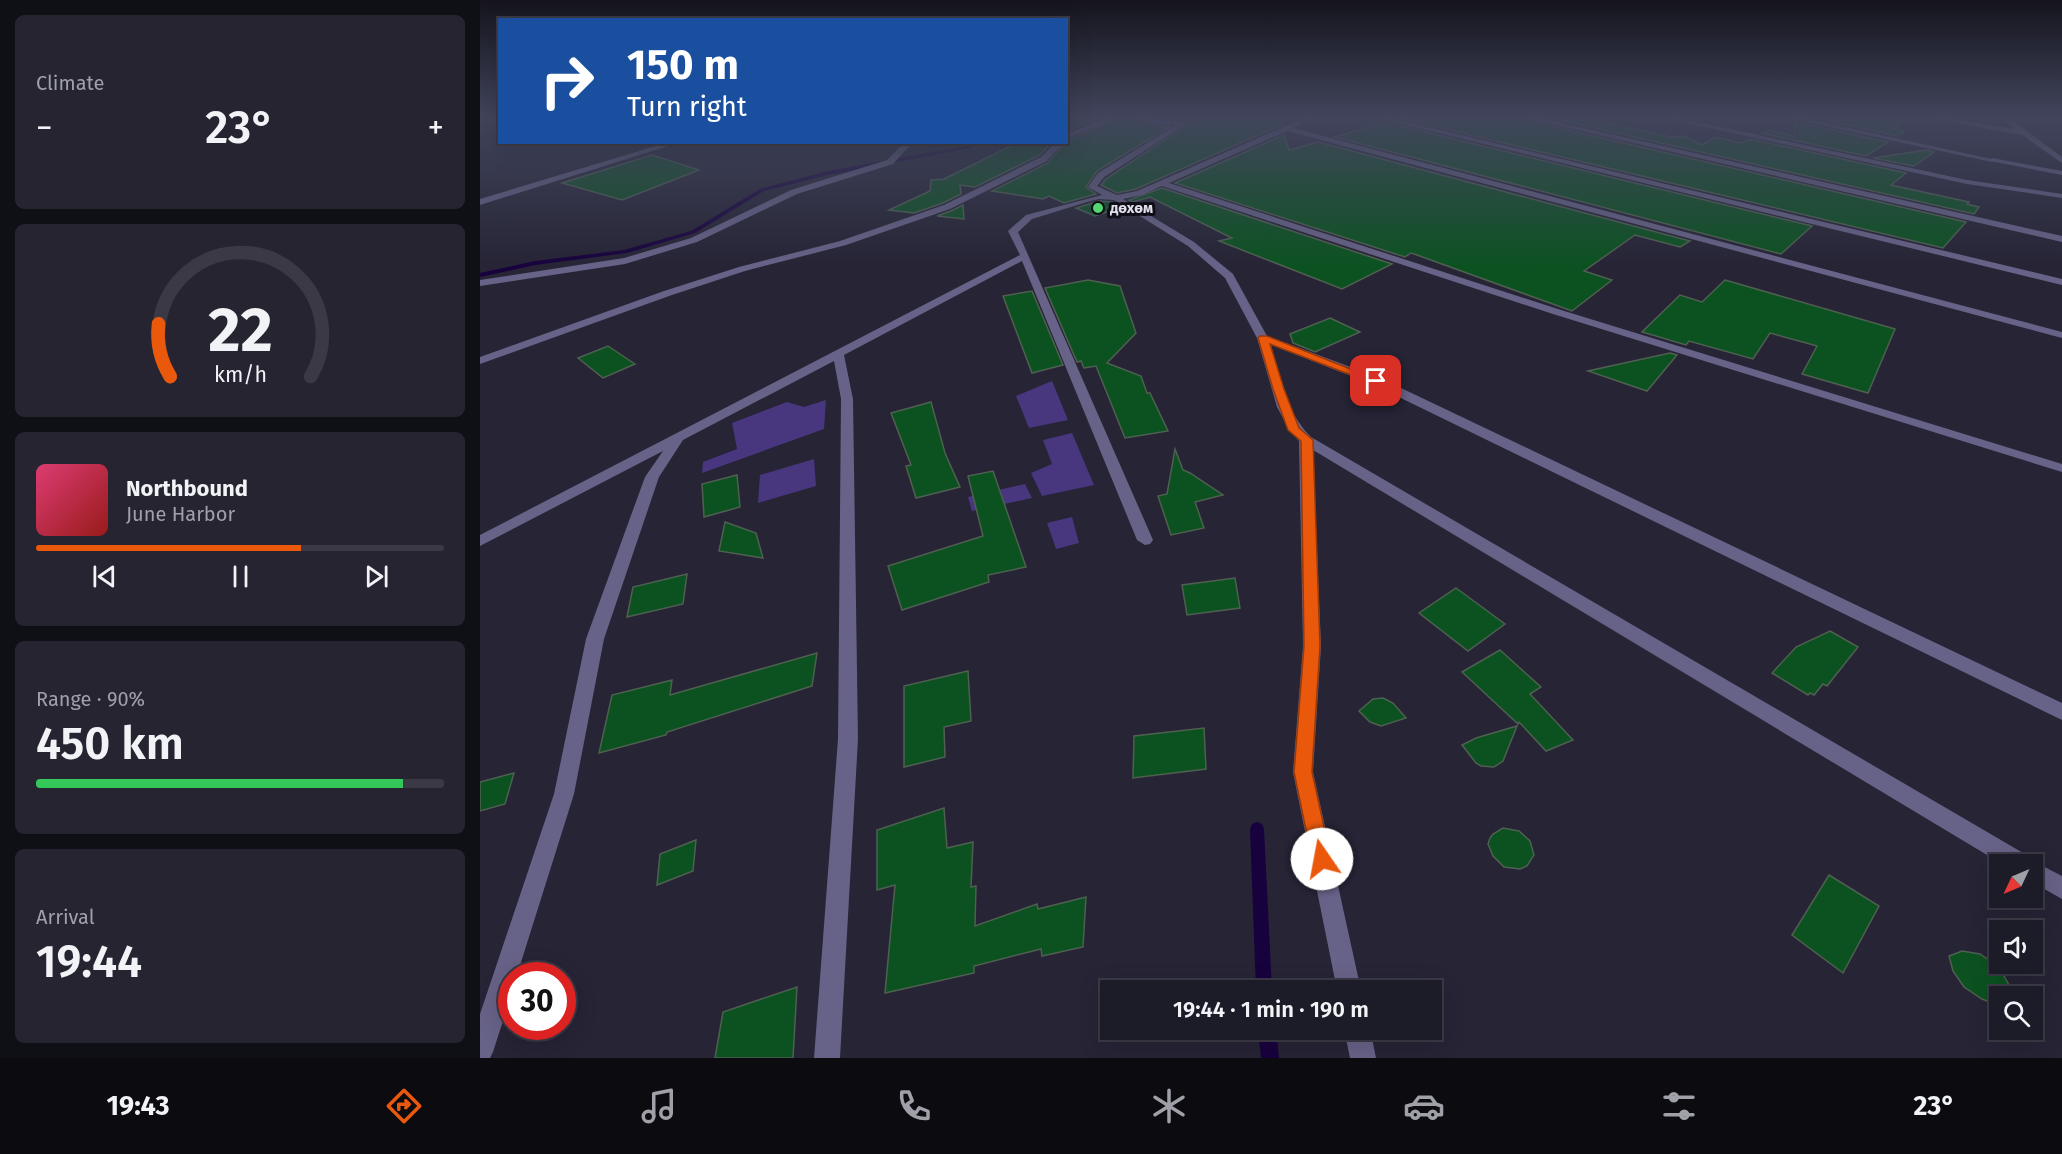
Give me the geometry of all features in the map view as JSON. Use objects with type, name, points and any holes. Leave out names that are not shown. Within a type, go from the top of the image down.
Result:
[{"type":"street","points":[[480,202],[598,166]]},
{"type":"street","points":[[480,283],[625,261],[694,240],[794,192],[876,166]]},
{"type":"street","points":[[480,361],[668,293],[742,269],[843,243],[948,207],[1029,166]]},
{"type":"street","points":[[1115,166],[1101,175],[1092,187],[1116,198],[1191,244],[1229,276],[1263,338],[1278,389],[1294,430],[1306,440],[2005,854]]},
{"type":"street","points":[[1145,540],[1013,231],[1029,217],[1085,200],[1099,197],[1116,198],[1139,193],[1200,166]]},
{"type":"street","points":[[1428,166],[2062,335]]},
{"type":"street","points":[[1581,166],[2062,282]]},
{"type":"street","points":[[1742,166],[2062,239]]},
{"type":"street","points":[[1894,166],[1967,182],[2062,196]]},
{"type":"street","points":[[1161,183],[1569,316],[2062,468]]},
{"type":"street","points":[[480,541],[1025,256]]},
{"type":"street","points":[[1263,338],[1376,381],[1494,436],[2062,712]]},
{"type":"street","points":[[827,1058],[848,739],[847,399],[838,353]]},
{"type":"street","points":[[480,1052],[564,794],[595,639],[652,477],[678,436]]},
{"type":"street","points":[[1306,440],[1312,646],[1303,772],[1347,980]]},
{"type":"street","points":[[2043,877],[2062,888]]},
{"type":"street","points":[[1359,1040],[1363,1058]]},
{"type":"lane","points":[[2029,166],[2062,172]]},
{"type":"shaded area","points":[[1052,381],[1068,420],[1029,428],[1016,396]]},
{"type":"shaded area","points":[[826,400],[824,429],[702,473],[703,462],[737,449],[732,423],[787,402],[804,407]]},
{"type":"shaded area","points":[[1072,433],[1094,485],[1042,496],[1031,473],[1052,464],[1043,440]]},
{"type":"shaded area","points":[[814,459],[816,486],[758,503],[760,475]]},
{"type":"shaded area","points":[[1025,484],[1032,498],[972,511],[968,497]]},
{"type":"shaded area","points":[[1072,517],[1079,543],[1056,549],[1047,523]]},
{"type":"building","points":[[615,166],[688,166],[699,170],[622,200],[562,183]]},
{"type":"building","points":[[970,166],[1017,166],[975,187],[960,185],[961,194],[914,213],[889,210],[930,191],[931,180],[944,179]]},
{"type":"building","points":[[1041,166],[1105,166],[1097,171],[1086,187],[1096,194],[1064,203],[1049,196],[1043,199],[992,191]]},
{"type":"building","points":[[1125,166],[1187,166],[1136,189],[1117,193],[1101,185]]},
{"type":"building","points":[[1213,166],[1410,166],[1690,241],[1680,247],[1635,235],[1584,271],[1612,280],[1572,311],[1411,253],[1405,257],[1175,183]]},
{"type":"building","points":[[1447,166],[1567,166],[1812,226],[1781,254]]},
{"type":"building","points":[[1601,166],[1725,166],[1966,222],[1943,248]]},
{"type":"building","points":[[1764,166],[1876,166],[1906,173],[1891,185],[1969,202],[1967,204],[1979,207],[1974,214]]},
{"type":"building","points":[[1162,188],[1392,264],[1342,289],[1219,241],[1232,238],[1150,197],[1133,202],[1129,200]]},
{"type":"building","points":[[1099,201],[1113,202],[1121,207],[1095,216],[1076,208]]},
{"type":"building","points":[[963,205],[964,219],[937,216],[951,211]]},
{"type":"building","points":[[1088,280],[1120,286],[1136,333],[1107,363],[1141,376],[1147,393],[1150,393],[1168,431],[1125,438],[1096,366],[1084,368],[1081,361],[1077,362],[1045,288]]},
{"type":"building","points":[[1725,280],[1895,329],[1868,393],[1802,374],[1817,346],[1770,333],[1753,359],[1689,341],[1686,345],[1642,332],[1680,295],[1702,302]]},
{"type":"building","points":[[1032,291],[1063,365],[1032,373],[1003,296]]},
{"type":"building","points":[[1330,318],[1360,332],[1315,352],[1293,343],[1290,334]]},
{"type":"building","points":[[608,346],[635,364],[603,378],[578,358]]},
{"type":"building","points":[[1670,353],[1677,355],[1647,391],[1588,371]]},
{"type":"building","points":[[931,402],[945,453],[960,487],[916,498],[906,466],[911,465],[891,413]]},
{"type":"building","points":[[1175,449],[1183,470],[1223,495],[1195,502],[1204,528],[1171,535],[1158,496],[1167,494]]},
{"type":"building","points":[[993,471],[1026,567],[988,575],[989,582],[902,610],[888,566],[983,536],[968,476]]},
{"type":"building","points":[[737,475],[740,507],[704,517],[702,484]]},
{"type":"building","points":[[725,522],[756,533],[763,558],[719,551]]},
{"type":"building","points":[[687,574],[683,604],[627,617],[633,587]]},
{"type":"building","points":[[1235,578],[1240,608],[1187,615],[1182,585]]},
{"type":"building","points":[[1456,588],[1505,624],[1468,651],[1419,613]]},
{"type":"building","points":[[1830,631],[1858,647],[1827,686],[1823,684],[1814,695],[1810,693],[1808,695],[1772,673],[1796,647]]},
{"type":"building","points":[[1500,650],[1541,687],[1530,694],[1573,740],[1546,751],[1519,722],[1518,724],[1462,672]]},
{"type":"building","points":[[817,653],[812,686],[667,732],[666,735],[599,753],[612,695],[672,680],[670,695]]},
{"type":"building","points":[[968,671],[971,721],[944,727],[945,757],[904,767],[904,686]]},
{"type":"building","points":[[1383,698],[1393,703],[1406,718],[1381,726],[1370,722],[1359,711],[1373,699]]},
{"type":"building","points":[[1517,726],[1503,761],[1494,767],[1481,766],[1476,763],[1462,745],[1476,738]]},
{"type":"building","points":[[1204,728],[1206,769],[1133,778],[1134,736]]},
{"type":"building","points":[[514,773],[505,804],[480,811],[480,782]]},
{"type":"building","points":[[944,808],[947,848],[973,842],[971,887],[976,886],[975,926],[1037,904],[1038,909],[1086,897],[1083,947],[1042,956],[1041,949],[974,966],[974,973],[885,993],[895,885],[877,890],[877,830]]},
{"type":"building","points":[[1503,828],[1519,831],[1530,841],[1534,855],[1527,866],[1520,869],[1504,867],[1493,856],[1488,844],[1490,838]]},
{"type":"building","points":[[696,840],[693,871],[657,885],[660,854]]},
{"type":"building","points":[[1829,875],[1879,906],[1843,973],[1792,935]]},
{"type":"building","points":[[1962,951],[1980,954],[1989,960],[1989,974],[2003,974],[2009,986],[1989,986],[1989,1002],[1982,999],[1964,987],[1953,971],[1949,956]]},
{"type":"building","points":[[797,987],[793,1058],[715,1058],[723,1012]]},
{"type":"waterway","points":[[480,275],[535,263],[625,252],[693,232],[762,190],[864,166]]},
{"type":"waterway","points":[[1257,829],[1264,980]]},
{"type":"waterway","points":[[1268,1040],[1270,1058]]},
{"type":"place","name":"дөхөм","points":[[1098,208]]},
{"type":"route","points":[[1322,859],[1303,772],[1312,646],[1306,440],[1294,430],[1278,389],[1263,338],[1376,381]]}]
